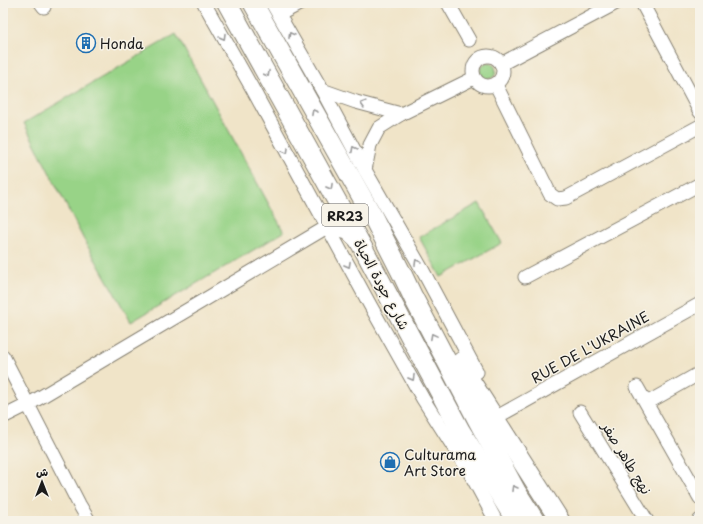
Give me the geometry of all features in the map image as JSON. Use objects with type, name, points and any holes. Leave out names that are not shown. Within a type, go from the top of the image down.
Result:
[{"type":"highway","name":"شارع جودة الحياة","points":[[227,3],[364,248],[460,430],[516,521]]},
{"type":"highway","name":"شارع جودة الحياة","points":[[253,3],[372,215],[477,419],[516,491],[535,521]]},
{"type":"highway","points":[[380,232],[418,281],[472,383],[496,417],[512,446],[560,521]]},
{"type":"highway","points":[[460,430],[507,521]]},
{"type":"street","points":[[204,3],[423,399],[470,473],[496,521]]},
{"type":"street","points":[[272,3],[280,14],[365,170],[423,272],[484,387],[496,417]]},
{"type":"street","points":[[280,14],[301,3]]},
{"type":"street","points":[[448,3],[469,40]]},
{"type":"street","points":[[501,64],[616,3]]},
{"type":"street","points":[[642,3],[700,112]]},
{"type":"street","points":[[485,56],[494,58],[501,64],[503,68],[502,78],[496,85],[481,85],[474,78],[474,64],[481,58],[485,56]]},
{"type":"street","points":[[365,170],[370,145],[379,128],[401,114],[474,78]]},
{"type":"street","points":[[496,85],[550,194],[557,199],[566,198],[700,126]]},
{"type":"street","points":[[322,90],[356,102],[401,114]]},
{"type":"street","points":[[526,277],[700,184]]},
{"type":"street","points":[[3,417],[29,404],[327,227],[347,233],[364,248]]},
{"type":"street","name":"RUE DE L'UKRAINE","points":[[496,417],[700,304]]},
{"type":"street","points":[[3,356],[89,521]]},
{"type":"street","points":[[647,404],[700,373]]},
{"type":"street","points":[[637,387],[700,498]]},
{"type":"street","name":"نهج طاهر صفر","points":[[580,412],[647,521]]},
{"type":"green space","points":[[176,34],[284,232],[131,322],[83,238],[24,123]]},
{"type":"green space","points":[[485,63],[491,63],[496,68],[494,77],[491,79],[485,79],[480,74],[480,68]]},
{"type":"green space","points":[[479,203],[502,243],[441,277],[419,237]]},
{"type":"place","name":"Honda","points":[[86,43]]},
{"type":"place","name":"Culturama Art Store","points":[[390,462]]}]
